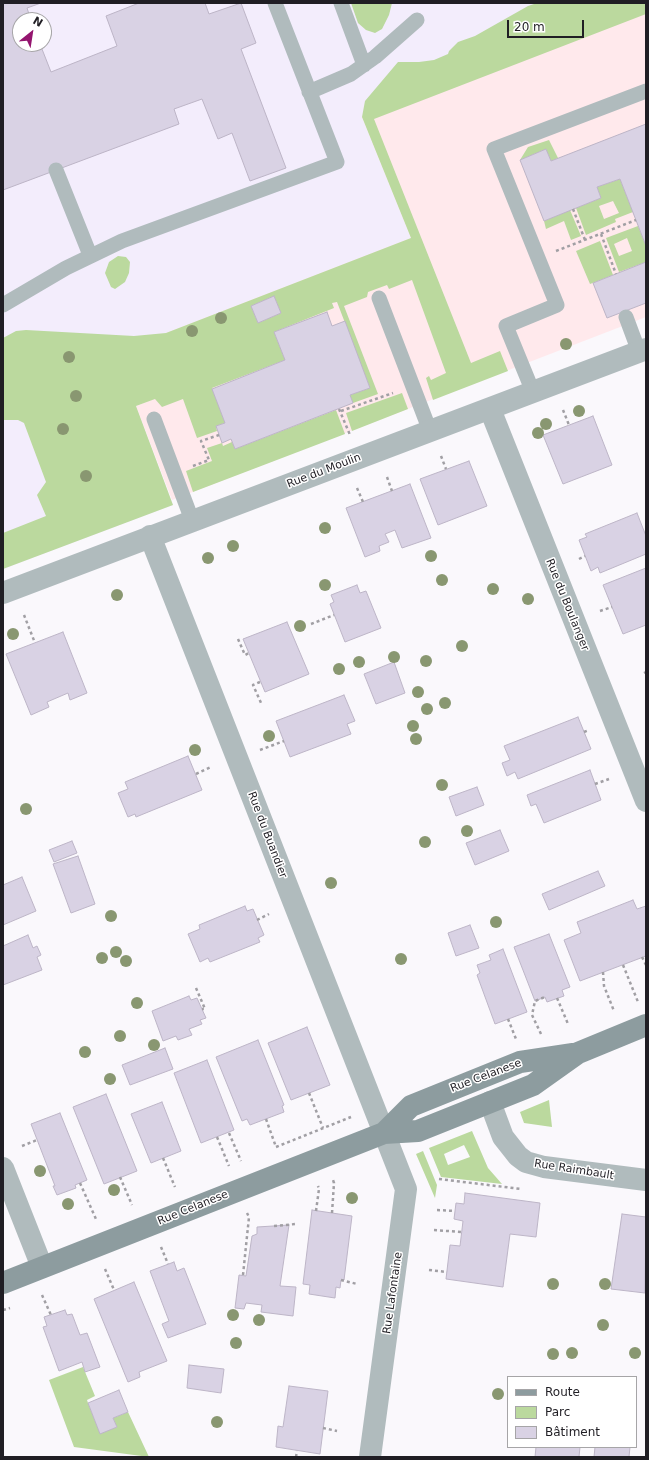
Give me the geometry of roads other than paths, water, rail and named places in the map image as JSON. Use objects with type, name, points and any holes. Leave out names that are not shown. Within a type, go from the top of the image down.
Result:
[{"type":"street","name":"Rue du Moulin","points":[[3,593],[192,520],[643,351]]},
{"type":"street","name":"Rue du Boulanger","points":[[490,408],[646,800]]},
{"type":"street","name":"Rue du Buandier","points":[[150,536],[384,1133]]},
{"type":"street","name":"Rue Celanese","points":[[3,1283],[384,1133],[418,1131],[532,1085],[578,1053],[646,1025]]},
{"type":"street","name":"Rue Celanese","points":[[384,1133],[411,1106],[520,1062],[578,1053]]},
{"type":"street","name":"Rue Raimbault","points":[[490,1102],[504,1137],[510,1147],[526,1162],[544,1167],[646,1180]]},
{"type":"street","name":"Rue Lafontaine","points":[[370,1457],[406,1193],[398,1165],[384,1133]]},
{"type":"street","points":[[3,1168],[42,1267]]},
{"type":"lane","points":[[3,305],[90,255],[122,241],[337,162],[275,3]]},
{"type":"lane","points":[[341,3],[364,65]]},
{"type":"lane","points":[[309,92],[351,74],[364,65],[417,20]]},
{"type":"lane","points":[[533,392],[506,326],[556,305],[494,149],[646,91]]},
{"type":"lane","points":[[56,170],[90,255]]},
{"type":"lane","points":[[379,298],[430,431]]},
{"type":"lane","points":[[626,317],[643,351]]},
{"type":"lane","points":[[154,419],[192,520]]}]
